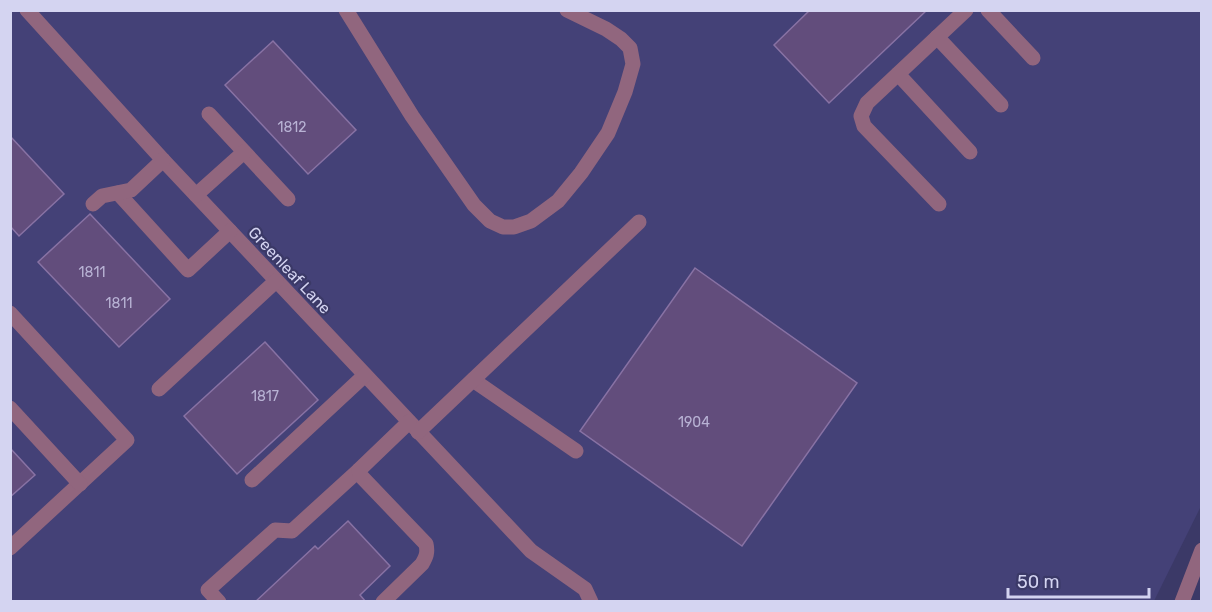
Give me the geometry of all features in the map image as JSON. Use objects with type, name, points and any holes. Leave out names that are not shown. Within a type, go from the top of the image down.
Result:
[{"type":"street","name":"Greenleaf Lane","points":[[27,10],[163,160],[531,551],[585,590],[591,602]]},
{"type":"street","points":[[346,10],[412,116],[474,205],[490,221],[503,227],[514,227],[531,220],[558,201],[581,173],[608,133],[625,92],[633,63],[630,48],[606,29],[567,10]]},
{"type":"street","points":[[939,204],[864,126],[861,116],[867,103],[966,10]]},
{"type":"street","points":[[988,10],[1033,58]]},
{"type":"street","points":[[937,38],[1001,105]]},
{"type":"street","points":[[898,74],[970,152]]},
{"type":"street","points":[[210,114],[288,199]]},
{"type":"street","points":[[196,195],[244,152]]},
{"type":"street","points":[[93,204],[102,196],[131,190],[163,160]]},
{"type":"street","points":[[118,193],[188,270],[230,231]]},
{"type":"street","points":[[219,602],[208,590],[275,530],[292,531],[359,470],[473,380],[639,222]]},
{"type":"street","points":[[159,389],[276,281]]},
{"type":"street","points":[[10,313],[127,440],[10,548]]},
{"type":"street","points":[[252,480],[365,375]]},
{"type":"street","points":[[473,380],[576,451]]},
{"type":"street","points":[[10,408],[80,484]]},
{"type":"street","points":[[359,470],[360,475],[426,544],[426,558],[422,564],[383,602]]},
{"type":"street","points":[[1182,602],[1202,550]]},
{"type":"shaded area","points":[[10,11],[1201,11],[1201,506],[1154,601],[11,601]]},
{"type":"building","points":[[810,10],[927,10],[829,103],[774,45]]},
{"type":"building","points":[[273,41],[356,130],[308,174],[225,85]]},
{"type":"building","points":[[10,136],[64,194],[19,236],[10,226]]},
{"type":"building","points":[[90,214],[170,299],[119,347],[38,262]]},
{"type":"building","points":[[695,268],[857,383],[742,546],[580,431]]},
{"type":"building","points":[[265,342],[318,400],[237,474],[184,416]]},
{"type":"building","points":[[10,448],[35,475],[10,497]]},
{"type":"building","points":[[348,521],[390,566],[360,595],[366,602],[255,602],[315,546],[318,549]]}]
